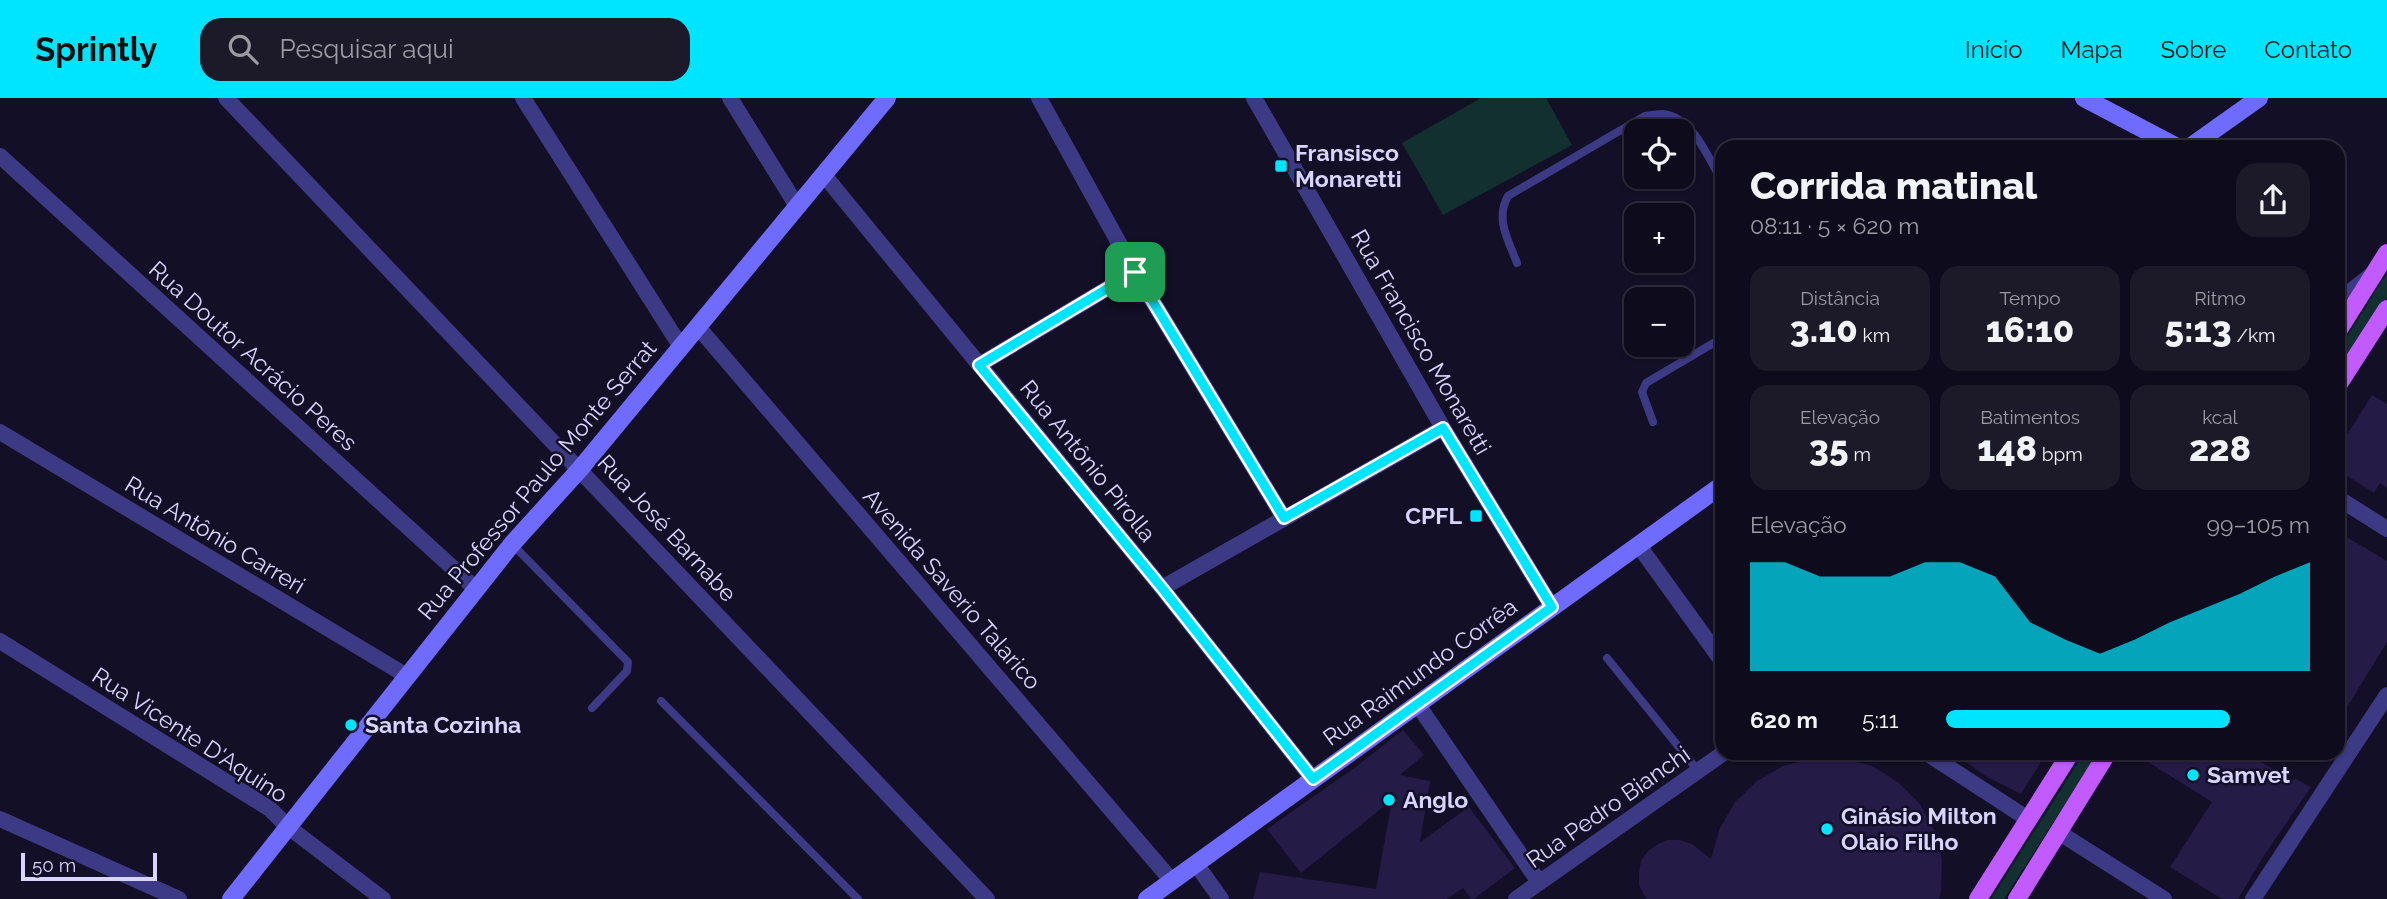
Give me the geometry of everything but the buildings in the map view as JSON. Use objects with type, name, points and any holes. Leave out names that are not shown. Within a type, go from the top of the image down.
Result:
[{"type":"main road","points":[[2345,320],[2387,253]]},
{"type":"main road","points":[[2345,374],[2387,309]]},
{"type":"main road","points":[[1978,899],[2066,760]]},
{"type":"main road","points":[[2017,899],[2103,760]]},
{"type":"street","name":"Rua José Barnabe","points":[[226,98],[987,899]]},
{"type":"street","points":[[523,98],[681,347]]},
{"type":"street","points":[[730,98],[797,206]]},
{"type":"street","name":"Rua Professor Paulo Monte Serrat","points":[[231,899],[512,544],[580,469],[887,98]]},
{"type":"street","points":[[1039,98],[1135,272],[1284,518]]},
{"type":"street","points":[[2084,98],[2164,140]]},
{"type":"street","points":[[2200,140],[2259,98]]},
{"type":"street","name":"Rua Francisco Monaretti","points":[[1262,101],[1443,428],[1552,607]]},
{"type":"street","name":"Rua Doutor Acrácio Peres","points":[[0,156],[476,589]]},
{"type":"street","name":"Rua Antônio Pirolla","points":[[824,176],[1162,588],[1313,779]]},
{"type":"street","points":[[979,365],[1135,272]]},
{"type":"street","points":[[2345,296],[2375,272]]},
{"type":"street","name":"Avenida Saverio Talarico","points":[[698,327],[1172,881]]},
{"type":"street","points":[[1162,588],[1443,428]]},
{"type":"street","name":"Rua Antônio Carreri","points":[[0,432],[407,676]]},
{"type":"street","name":"Rua Raimundo Corrêa","points":[[1147,899],[1715,490]]},
{"type":"street","points":[[2345,502],[2387,528]]},
{"type":"street","points":[[1639,546],[1715,651]]},
{"type":"street","name":"Rua Vicente D'Aquino","points":[[0,641],[270,809],[287,826],[383,899]]},
{"type":"street","points":[[2345,759],[2387,695]]},
{"type":"street","points":[[1418,705],[1539,883]]},
{"type":"street","name":"Rua Pedro Bianchi","points":[[1516,899],[1715,760]]},
{"type":"street","points":[[1937,760],[2028,820]]},
{"type":"street","points":[[2253,899],[2344,760]]},
{"type":"street","points":[[0,818],[179,899]]},
{"type":"street","points":[[2058,832],[2164,899]]},
{"type":"street","points":[[1196,864],[1222,899]]},
{"type":"lane","points":[[1517,263],[1501,220],[1501,207],[1508,196],[1646,116],[1663,114],[1679,120],[1692,132],[1715,170]]},
{"type":"lane","points":[[1653,422],[1643,393],[1646,383],[1715,342]]},
{"type":"lane","points":[[512,544],[628,662],[627,671],[592,708]]},
{"type":"lane","points":[[1607,658],[1699,772]]},
{"type":"lane","points":[[661,701],[858,899]]},
{"type":"green space","points":[[1481,98],[1546,98],[1572,145],[1443,215],[1402,143]]},
{"type":"green space","points":[[2387,273],[2387,298],[2345,364],[2345,340]]},
{"type":"green space","points":[[2080,760],[2093,760],[2004,899],[1991,899]]},
{"type":"place","name":"Fransisco Monaretti","points":[[1281,166]]},
{"type":"place","name":"CPFL","points":[[1476,516]]},
{"type":"place","name":"Santa Cozinha","points":[[351,725]]},
{"type":"place","name":"Samvet","points":[[2193,775]]},
{"type":"place","name":"Anglo","points":[[1389,800]]},
{"type":"place","name":"Ginásio Milton Olaio Filho","points":[[1827,829]]},
{"type":"route","points":[[1135,272],[1284,518],[1443,428],[1552,607],[1313,779],[1162,588],[979,365],[1135,272]]}]
